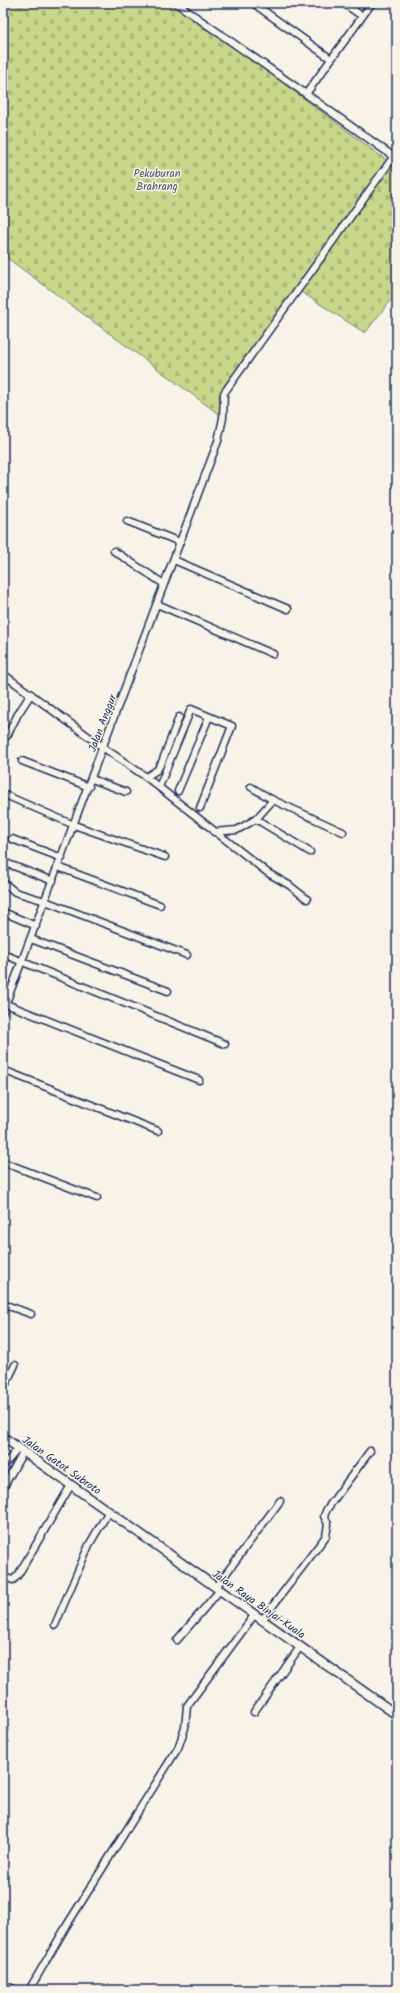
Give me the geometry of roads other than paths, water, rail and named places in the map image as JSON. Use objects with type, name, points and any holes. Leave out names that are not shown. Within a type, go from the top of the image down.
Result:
[{"type":"main road","name":"Jalan Gatot Subroto","points":[[3,1437],[109,1511]]},
{"type":"main road","name":"Jalan Raya Binjai-Kuala","points":[[109,1511],[397,1715]]},
{"type":"street","points":[[176,3],[395,158]]},
{"type":"street","points":[[253,3],[332,59]]},
{"type":"street","points":[[343,3],[362,16]]},
{"type":"street","points":[[306,94],[372,3]]},
{"type":"street","name":"Jalan Anggur","points":[[3,1011],[104,748],[218,441],[223,418],[224,392],[395,158]]},
{"type":"street","points":[[127,521],[180,542]]},
{"type":"street","points":[[114,551],[164,584]]},
{"type":"street","points":[[174,560],[288,609]]},
{"type":"street","points":[[157,604],[273,654]]},
{"type":"street","points":[[3,674],[146,777],[268,873],[289,885],[307,899]]},
{"type":"street","points":[[7,736],[18,714],[31,694]]},
{"type":"street","points":[[159,787],[191,709],[232,726],[200,808]]},
{"type":"street","points":[[146,777],[157,770],[162,762],[179,717]]},
{"type":"street","points":[[178,791],[209,717]]},
{"type":"street","points":[[22,761],[88,787]]},
{"type":"street","points":[[92,779],[126,792]]},
{"type":"street","points":[[251,787],[273,800],[343,832]]},
{"type":"street","points":[[3,794],[74,825],[165,857]]},
{"type":"street","points":[[214,832],[237,830],[256,819],[273,800]]},
{"type":"street","points":[[256,819],[310,852]]},
{"type":"street","points":[[12,839],[62,858]]},
{"type":"street","points":[[3,862],[52,882]]},
{"type":"street","points":[[58,867],[160,905]]},
{"type":"street","points":[[3,882],[15,892],[45,901],[187,955]]},
{"type":"street","points":[[3,912],[36,926]]},
{"type":"street","points":[[31,939],[168,991]]},
{"type":"street","points":[[3,954],[226,1044]]},
{"type":"street","points":[[6,1004],[199,1080]]},
{"type":"street","points":[[3,1070],[158,1131]]},
{"type":"street","points":[[3,1162],[97,1198]]},
{"type":"street","points":[[3,1304],[31,1314]]},
{"type":"street","points":[[3,1390],[15,1365]]},
{"type":"street","points":[[3,1466],[21,1450]]},
{"type":"street","points":[[3,1488],[21,1450]]},
{"type":"street","points":[[262,1620],[326,1536],[328,1524],[324,1516],[327,1509],[370,1450]]},
{"type":"street","points":[[3,1577],[13,1580],[18,1575],[70,1485]]},
{"type":"street","points":[[178,1640],[218,1589],[280,1502]]},
{"type":"street","points":[[55,1625],[90,1545],[109,1511]]},
{"type":"street","points":[[29,1990],[87,1892],[178,1748],[185,1728],[187,1706],[255,1614]]},
{"type":"street","points":[[254,1712],[300,1647]]},
{"type":"street","points":[[3,1984],[16,1990]]},
{"type":"park label","name":"Pekuburan Brahrang","points":[[157,179]]}]
